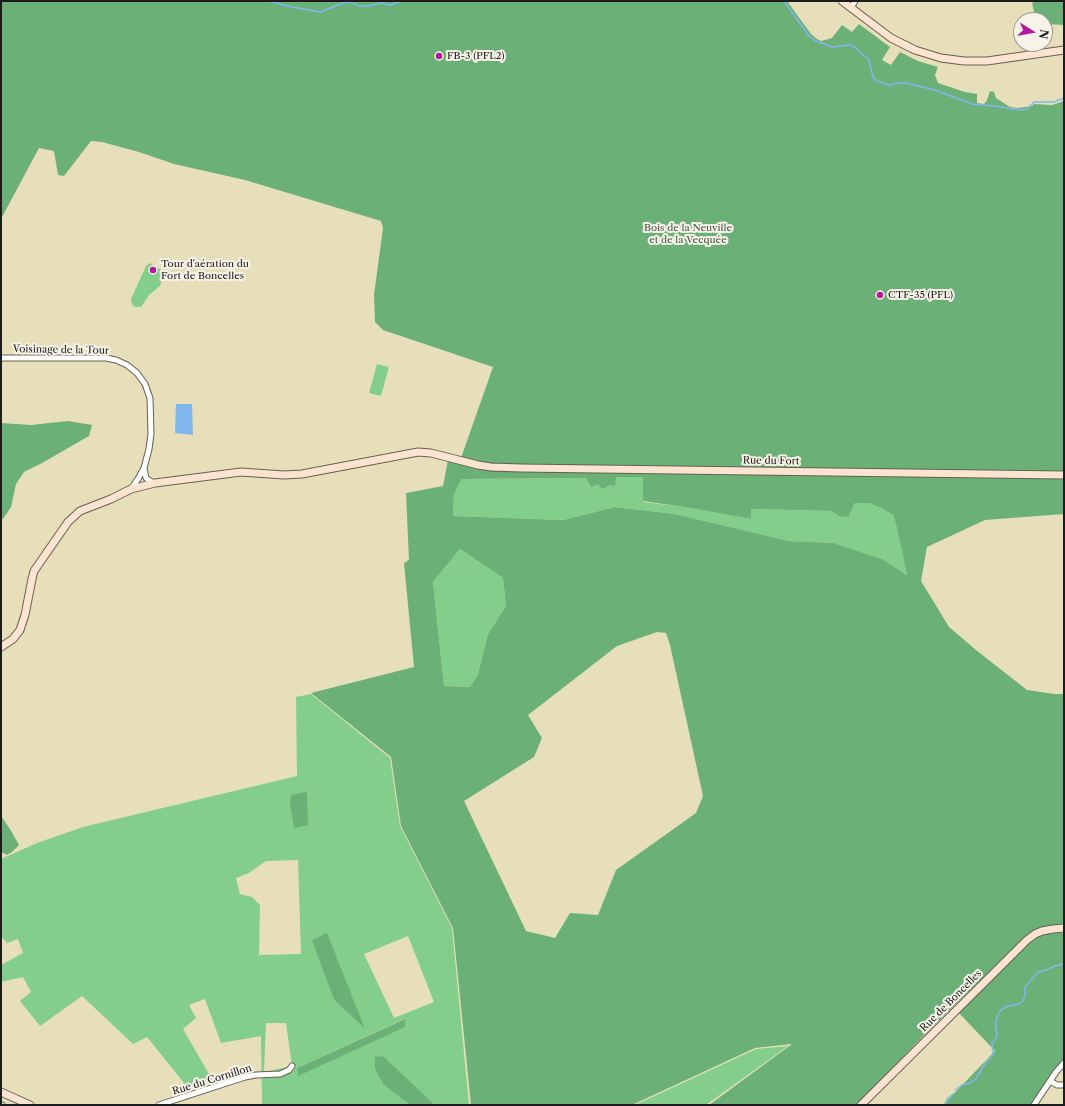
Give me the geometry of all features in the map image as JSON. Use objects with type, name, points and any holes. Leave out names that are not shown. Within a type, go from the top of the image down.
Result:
[{"type":"street","points":[[842,1],[880,30],[903,44],[926,54],[941,58],[964,61],[987,61],[1064,50]]},
{"type":"street","points":[[851,8],[855,1]]},
{"type":"street","name":"Voisinage de la Tour","points":[[1,358],[106,358],[121,362],[132,368],[141,378],[148,390],[151,412],[149,449],[144,468],[131,489]]},
{"type":"street","name":"Rue du Fort","points":[[1,647],[13,639],[20,630],[25,615],[34,571],[68,522],[80,512],[131,489],[155,483],[242,472],[288,475],[302,474],[418,452],[431,453],[478,465],[522,468],[1064,475]]},
{"type":"street","points":[[144,468],[146,478],[155,483]]},
{"type":"street","name":"Rue de Boncelles","points":[[861,1105],[1027,940],[1042,931],[1064,928]]},
{"type":"street","points":[[1034,1105],[1064,1063]]},
{"type":"street","name":"Rue du Cornillon","points":[[159,1105],[245,1077],[280,1074],[289,1070],[292,1066]]},
{"type":"street","points":[[1050,1081],[1057,1085],[1064,1085]]},
{"type":"street","points":[[1,1092],[30,1105]]},
{"type":"green space","name":"Bois de la Neuville et de la Vecquée","points":[[1,1],[787,1],[811,34],[817,39],[821,41],[832,38],[842,25],[852,32],[859,24],[890,47],[882,60],[891,65],[900,52],[918,61],[938,67],[935,75],[938,83],[965,92],[977,94],[977,103],[984,104],[990,91],[994,92],[996,98],[1010,107],[1018,108],[1032,106],[1034,104],[1052,105],[1064,101],[1064,472],[509,465],[480,462],[461,458],[493,367],[383,330],[375,322],[374,295],[383,228],[381,221],[245,180],[174,164],[139,152],[102,142],[91,141],[64,176],[58,175],[54,151],[39,148],[1,219]]},
{"type":"green space","points":[[1036,1],[1064,1],[1064,25],[1053,24],[1053,12],[1034,12],[1032,3]]},
{"type":"green space","points":[[150,263],[162,272],[160,286],[149,295],[141,307],[135,307],[132,305],[131,299],[146,266]]},
{"type":"green space","points":[[377,364],[389,367],[381,396],[369,393]]},
{"type":"green space","points":[[68,421],[92,425],[89,436],[24,472],[16,484],[11,507],[3,519],[1,519],[1,423],[31,425]]},
{"type":"green space","points":[[448,460],[479,467],[1064,478],[1064,514],[985,520],[927,547],[921,581],[949,627],[976,650],[1027,690],[1064,694],[1064,925],[1045,926],[1024,938],[928,1031],[856,1105],[709,1105],[792,1044],[755,1048],[632,1105],[471,1105],[453,928],[401,826],[391,757],[311,693],[414,667],[404,563],[409,560],[406,493],[443,486]],"holes":[[[616,477],[643,477],[643,501],[751,519],[751,509],[832,511],[841,517],[849,516],[855,503],[869,503],[893,515],[907,575],[882,559],[834,543],[789,541],[675,514],[615,507],[563,520],[453,516],[454,494],[462,479],[586,478],[591,487],[598,484],[602,489],[610,485],[615,486]],[[460,549],[503,578],[506,606],[488,634],[478,674],[470,687],[444,686],[433,582]],[[657,632],[666,633],[670,645],[703,796],[696,813],[616,870],[598,915],[570,913],[555,938],[526,931],[464,801],[534,757],[542,738],[528,715],[617,646]]]},
{"type":"green space","points":[[616,477],[643,477],[643,502],[684,507],[751,519],[751,509],[832,511],[849,516],[855,503],[869,503],[893,515],[907,575],[882,559],[834,543],[789,541],[675,514],[615,507],[563,520],[453,516],[454,494],[462,479],[586,478],[598,484]]},
{"type":"green space","points":[[460,549],[503,578],[506,606],[488,634],[478,674],[470,687],[444,686],[433,582]]},
{"type":"green space","points":[[311,694],[390,758],[400,826],[452,928],[469,1105],[435,1105],[382,1056],[375,1069],[383,1084],[411,1105],[262,1105],[261,1036],[221,1043],[205,999],[189,1005],[196,1018],[183,1029],[213,1081],[188,1088],[147,1037],[133,1044],[82,996],[40,1026],[20,1001],[31,992],[23,977],[1,982],[1,965],[23,953],[18,939],[7,943],[1,936],[1,859],[37,843],[83,827],[297,776],[296,697]],"holes":[[[298,860],[301,954],[259,955],[260,905],[252,897],[240,894],[236,878],[249,873],[266,861]],[[408,936],[434,1002],[394,1018],[364,954]],[[313,940],[364,1028],[334,1000]],[[405,1019],[298,1075],[297,1068]],[[266,1023],[286,1023],[292,1066],[264,1072]]]},
{"type":"green space","points":[[304,792],[307,793],[308,825],[294,828],[290,803],[291,795]]},
{"type":"green space","points":[[1,816],[19,845],[7,855],[1,852]]},
{"type":"green space","points":[[1048,932],[1064,933],[1064,1059],[1049,1077],[1031,1105],[943,1105],[995,1051],[959,1013],[1034,938]]},
{"type":"green space","points":[[327,933],[365,1029],[334,1000],[312,940]]},
{"type":"green space","points":[[405,1019],[405,1027],[298,1076],[297,1068]]},
{"type":"green space","points":[[788,1046],[706,1105],[635,1105],[756,1049]]},
{"type":"green space","points":[[383,1056],[435,1105],[411,1105],[383,1084],[375,1069],[375,1057]]},
{"type":"water","points":[[176,404],[192,404],[193,435],[175,433]]},
{"type":"waterway","points":[[269,1],[320,12],[343,3],[351,2],[359,6],[368,6],[381,3],[391,5],[401,1]]},
{"type":"waterway","points":[[784,1],[809,36],[814,40],[832,47],[850,45],[856,48],[869,60],[873,77],[877,81],[889,85],[906,83],[935,90],[972,104],[1020,110],[1027,109],[1034,102],[1054,102],[1064,98]]},
{"type":"waterway","points":[[955,1090],[976,1079],[986,1062],[992,1057],[992,1043],[996,1039],[997,1033],[996,1022],[1001,1010],[1008,1006],[1019,1004],[1023,1001],[1026,986],[1038,972],[1064,964]]},
{"type":"waterway","points":[[946,1105],[947,1099],[953,1094]]},
{"type":"place","name":"FB-3 (PFL2)","points":[[439,56]]},
{"type":"place","name":"Tour d'aération du Fort de Boncelles","points":[[153,270]]},
{"type":"place","name":"CTF-35 (PFL)","points":[[880,295]]}]
